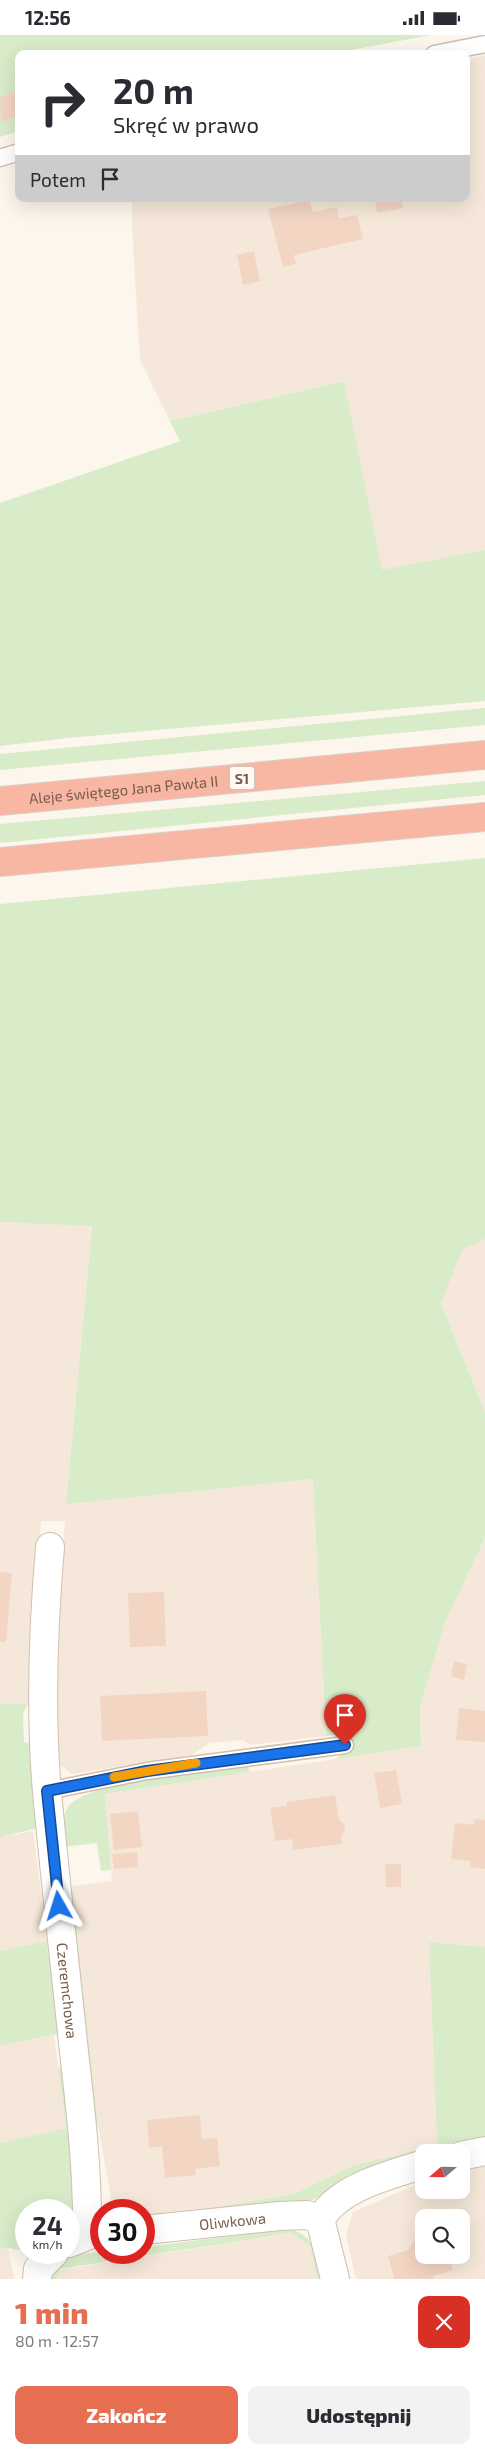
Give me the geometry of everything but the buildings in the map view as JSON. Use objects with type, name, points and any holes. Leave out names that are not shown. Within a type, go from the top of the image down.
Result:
[{"type":"highway","name":"Aleje świętego Jana Pawła II","points":[[0,801],[485,755]]},
{"type":"highway","points":[[0,862],[485,817]]},
{"type":"street","name":"Czeremchowa","points":[[50,1547],[44,1622],[43,1731],[47,1791],[83,2135],[87,2207],[85,2238]]},
{"type":"street","points":[[470,2154],[485,2151]]},
{"type":"street","points":[[335,2279],[320,2219],[332,2204],[351,2192],[387,2176],[415,2167]]},
{"type":"street","name":"Oliwkowa","points":[[155,2229],[279,2216],[307,2215],[320,2219]]},
{"type":"street","points":[[37,2279],[38,2269],[43,2264]]},
{"type":"lane","points":[[454,50],[485,44]]},
{"type":"lane","points":[[0,158],[15,153]]},
{"type":"lane","points":[[47,1791],[147,1771],[345,1745]]},
{"type":"shaded area","points":[[485,55],[485,550],[382,571],[343,381],[170,421],[140,360],[132,202],[470,202],[470,58]]},
{"type":"shaded area","points":[[0,1222],[92,1225],[66,1503],[313,1479],[326,1736],[250,1745],[243,1740],[209,1743],[192,1755],[72,1774],[55,1761],[54,1684],[65,1521],[41,1521],[33,1622],[34,1696],[28,1703],[0,1704]]},
{"type":"shaded area","points":[[485,1239],[485,1412],[441,1303],[462,1250]]},
{"type":"shaded area","points":[[485,1538],[485,1947],[429,1942],[437,2144],[415,2144],[415,2150],[354,2165],[294,2194],[155,2217],[155,2199],[111,2199],[98,2125],[72,1886],[112,1881],[105,1794],[421,1746],[420,1706],[446,1620]]},
{"type":"shaded area","points":[[33,1831],[47,1941],[0,1951],[0,1837]]},
{"type":"shaded area","points":[[54,2035],[66,2128],[0,2143],[0,2046]]},
{"type":"shaded area","points":[[485,2164],[485,2279],[356,2279],[346,2235],[353,2212],[415,2185],[415,2199],[470,2199],[470,2167]]},
{"type":"shaded area","points":[[292,2233],[311,2245],[317,2279],[56,2279],[60,2270],[98,2264],[155,2264],[155,2255]]},
{"type":"shaded area","points":[[8,2248],[14,2279],[0,2279],[0,2249]]},
{"type":"green space","points":[[0,35],[431,35],[351,50],[15,50],[15,132],[0,137]]},
{"type":"green space","points":[[344,381],[382,570],[485,550],[485,701],[68,738],[0,746],[0,503],[180,441],[170,421]]},
{"type":"green space","points":[[485,708],[485,725],[0,770],[0,754]]},
{"type":"green space","points":[[485,781],[485,795],[0,843],[0,824]]},
{"type":"green space","points":[[485,858],[485,1239],[462,1250],[441,1303],[485,1412],[485,1538],[446,1620],[420,1706],[421,1746],[336,1759],[353,1747],[350,1734],[326,1736],[313,1479],[66,1504],[92,1226],[0,1222],[0,904]]},
{"type":"green space","points":[[28,1703],[23,1714],[24,1742],[30,1744],[36,1752],[42,1827],[0,1837],[0,1704]]},
{"type":"green space","points":[[247,1766],[250,1772],[105,1794],[111,1870],[101,1871],[97,1843],[62,1847],[64,1815],[69,1806],[81,1797],[101,1789],[125,1783]]},
{"type":"green space","points":[[72,1886],[98,2125],[92,2119],[67,1894]]},
{"type":"green space","points":[[47,1941],[48,1956],[54,1956],[62,2033],[0,2046],[0,1951]]},
{"type":"green space","points":[[429,1942],[485,1947],[485,2142],[470,2145],[437,2144]]},
{"type":"green space","points":[[58,2067],[68,2069],[76,2193],[75,2199],[15,2199],[15,2249],[0,2249],[0,2143],[66,2128]]},
{"type":"green space","points":[[415,2150],[415,2157],[312,2200],[155,2218],[294,2194],[354,2165]]},
{"type":"green space","points":[[289,2229],[305,2236],[313,2247],[321,2279],[317,2279],[310,2245],[291,2233],[155,2254],[155,2246]]},
{"type":"green space","points":[[90,2253],[90,2264],[92,2264],[60,2269],[56,2279],[48,2279],[60,2264],[80,2264],[80,2254]]},
{"type":"slow traffic","points":[[114,1777],[196,1763]]},
{"type":"route","points":[[59,1906],[47,1791],[147,1771],[345,1745]]}]
